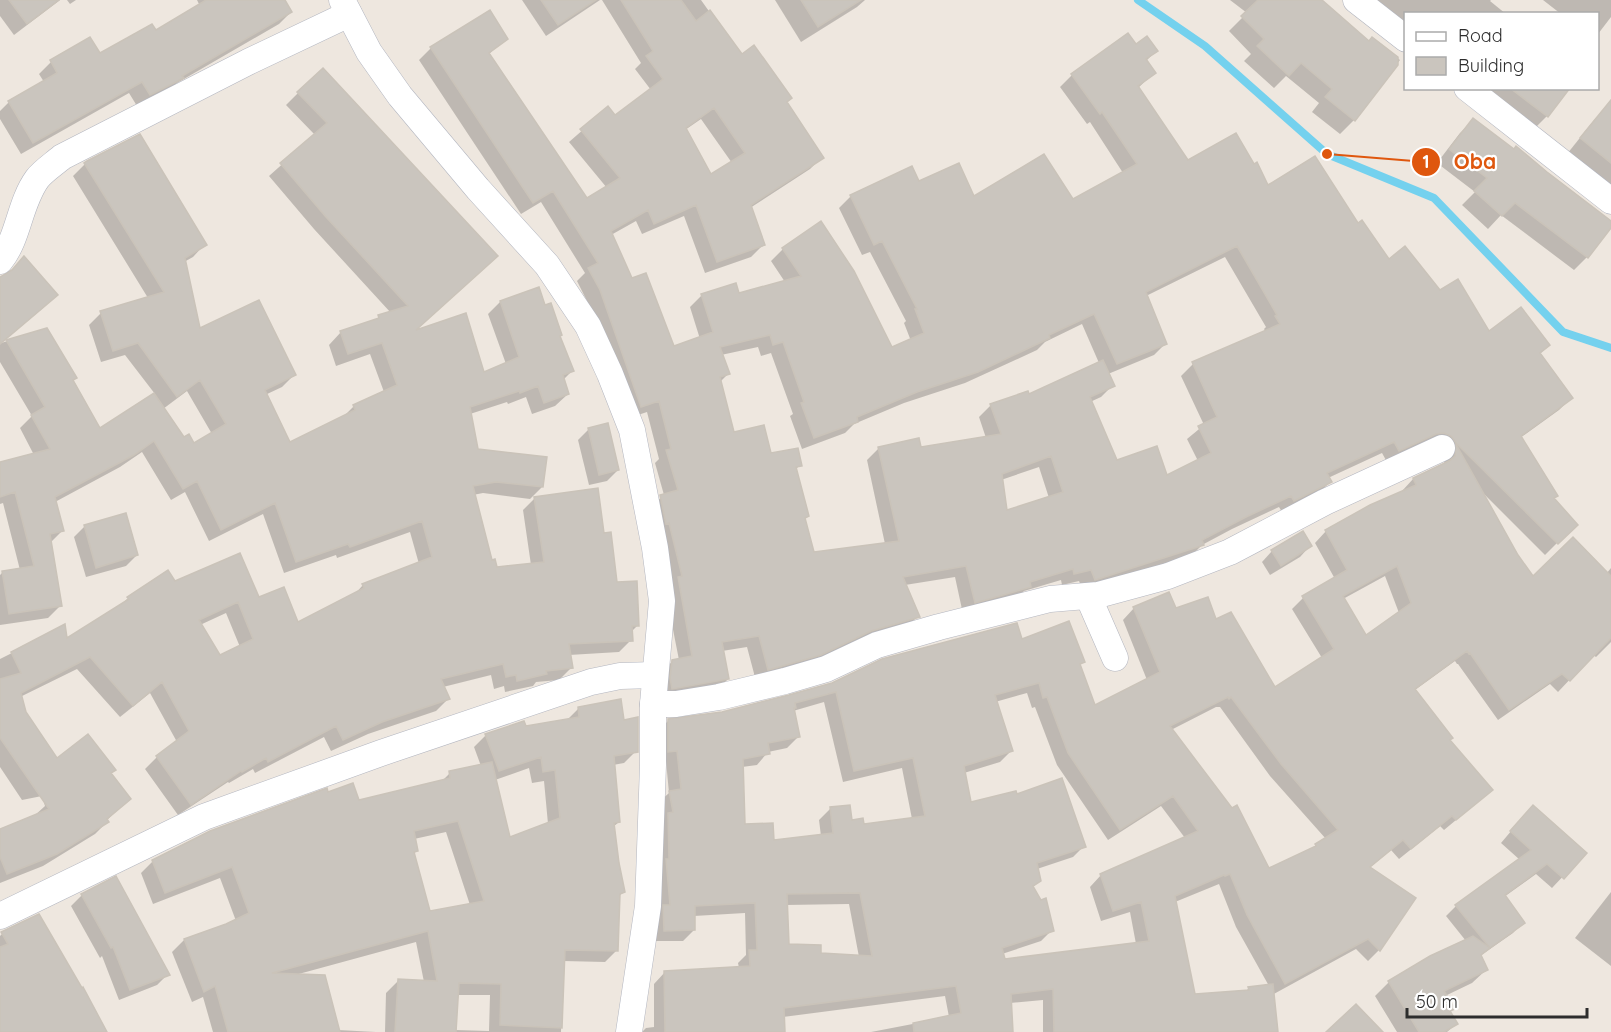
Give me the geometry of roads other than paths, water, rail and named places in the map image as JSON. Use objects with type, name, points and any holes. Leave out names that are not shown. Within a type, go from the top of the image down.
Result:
[{"type":"street","points":[[1356,0],[1404,37]]},
{"type":"street","points":[[0,261],[7,253],[27,198],[38,178],[62,157],[248,62],[346,7],[369,52],[400,96],[478,189],[547,265],[592,336],[632,430],[655,548],[662,601],[652,704],[653,765],[648,906],[629,1032]]},
{"type":"street","points":[[1470,90],[1611,201]]},
{"type":"street","points":[[652,704],[676,704],[718,697],[785,681],[826,669],[877,645],[939,627],[1050,599],[1098,595],[1168,576],[1230,552],[1325,502],[1442,448]]},
{"type":"street","points":[[1088,596],[1114,658]]},
{"type":"street","points":[[0,916],[204,817],[381,753],[591,682],[620,676],[654,675]]},
{"type":"waterway","points":[[1138,0],[1205,46],[1327,154],[1434,198],[1563,332],[1611,348]]},
{"type":"place","name":"Oba","points":[[1327,154]]}]
